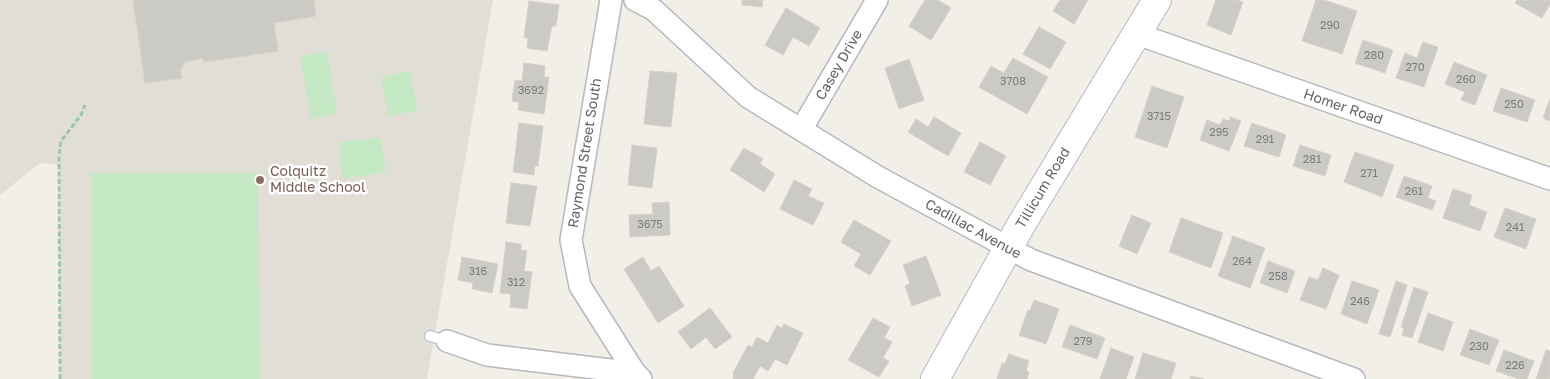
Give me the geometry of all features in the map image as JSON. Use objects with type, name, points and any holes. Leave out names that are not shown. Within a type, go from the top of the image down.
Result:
[{"type":"main road","name":"Tillicum Road","points":[[935,379],[1008,248],[1157,0]]},
{"type":"street","name":"Raymond Street South","points":[[611,0],[571,240],[580,286],[638,376]]},
{"type":"street","name":"Cadillac Avenue","points":[[635,0],[654,10],[748,97],[878,177],[1040,265],[1354,379]]},
{"type":"street","name":"Casey Drive","points":[[801,130],[877,0]]},
{"type":"street","name":"Homer Road","points":[[1137,34],[1550,180]]},
{"type":"street","points":[[438,339],[486,355],[638,376]]},
{"type":"path","points":[[60,379],[59,157],[61,141],[81,115],[85,105]]},
{"type":"shaded area","name":"Colquitz Middle School","points":[[0,0],[493,0],[427,379],[60,379],[58,165],[40,163],[0,195]]},
{"type":"green space","points":[[327,52],[337,114],[311,119],[300,56]]},
{"type":"green space","points":[[410,71],[417,111],[388,116],[381,77]]},
{"type":"green space","points":[[380,137],[386,172],[343,179],[338,148],[341,142]]},
{"type":"green space","points":[[91,173],[258,173],[259,379],[92,379]]},
{"type":"building","points":[[133,0],[314,0],[316,16],[274,23],[278,51],[204,62],[203,58],[185,62],[180,71],[182,78],[145,83]]},
{"type":"building","points":[[742,0],[763,0],[762,7],[742,5]]},
{"type":"building","points":[[925,0],[938,0],[951,8],[931,40],[909,26]]},
{"type":"building","points":[[1060,0],[1088,0],[1074,24],[1053,11]]},
{"type":"building","points":[[1216,0],[1237,0],[1243,2],[1231,35],[1207,25]]},
{"type":"building","points":[[1316,0],[1324,0],[1357,11],[1342,54],[1302,41]]},
{"type":"building","points":[[1517,0],[1550,0],[1550,4],[1542,18],[1515,3]]},
{"type":"building","points":[[529,1],[559,5],[556,26],[552,26],[547,51],[527,48],[528,38],[524,38]]},
{"type":"building","points":[[786,8],[820,28],[809,46],[793,37],[783,55],[765,45]]},
{"type":"building","points":[[1039,27],[1066,42],[1050,69],[1023,54]]},
{"type":"building","points":[[1363,40],[1393,50],[1385,73],[1355,63]]},
{"type":"building","points":[[1423,42],[1438,47],[1424,87],[1396,78],[1405,53],[1417,58]]},
{"type":"building","points":[[1013,58],[1048,77],[1027,114],[979,87],[991,66],[1004,73]]},
{"type":"building","points":[[909,59],[924,100],[899,109],[885,68]]},
{"type":"building","points":[[1454,62],[1487,75],[1475,105],[1461,100],[1465,92],[1445,84]]},
{"type":"building","points":[[524,63],[545,66],[544,77],[549,77],[544,114],[518,110],[519,102],[512,101],[515,80],[522,81]]},
{"type":"building","points":[[650,71],[677,73],[671,127],[644,124]]},
{"type":"building","points":[[1152,86],[1184,97],[1167,148],[1135,137]]},
{"type":"building","points":[[1501,88],[1535,100],[1527,122],[1493,111]]},
{"type":"building","points":[[1550,99],[1550,121],[1543,118]]},
{"type":"building","points":[[934,117],[961,133],[948,156],[908,132],[916,119],[928,127]]},
{"type":"building","points":[[1231,117],[1241,121],[1229,151],[1200,140],[1207,120],[1220,125],[1223,119],[1229,121]]},
{"type":"building","points":[[519,123],[543,126],[538,166],[535,166],[534,175],[513,172]]},
{"type":"building","points":[[1252,123],[1286,135],[1279,157],[1244,146]]},
{"type":"building","points":[[980,142],[1006,156],[990,185],[964,172]]},
{"type":"building","points":[[632,145],[657,148],[652,188],[628,185]]},
{"type":"building","points":[[1300,145],[1331,155],[1325,176],[1293,166]]},
{"type":"building","points":[[744,148],[763,159],[760,164],[775,174],[764,192],[730,170]]},
{"type":"building","points":[[1355,152],[1394,165],[1382,197],[1344,182]]},
{"type":"building","points":[[1404,176],[1432,186],[1428,198],[1436,201],[1432,210],[1396,197]]},
{"type":"building","points":[[794,180],[812,189],[808,196],[824,203],[813,225],[780,209]]},
{"type":"building","points":[[511,183],[537,186],[530,226],[506,223]]},
{"type":"building","points":[[1453,189],[1472,195],[1469,205],[1487,212],[1480,231],[1443,218]]},
{"type":"building","points":[[669,202],[670,235],[630,237],[629,215],[653,214],[652,203]]},
{"type":"building","points":[[1505,208],[1536,219],[1526,249],[1494,237]]},
{"type":"building","points":[[1132,215],[1151,223],[1137,254],[1119,246]]},
{"type":"building","points":[[1181,218],[1223,233],[1211,268],[1169,252]]},
{"type":"building","points":[[854,220],[891,241],[870,275],[854,266],[861,254],[841,242]]},
{"type":"building","points":[[1233,236],[1265,248],[1250,288],[1218,276]]},
{"type":"building","points":[[506,242],[521,244],[521,250],[527,251],[524,271],[532,272],[527,309],[510,307],[511,294],[500,293]]},
{"type":"building","points":[[926,256],[941,295],[912,306],[905,286],[910,283],[903,265]]},
{"type":"building","points":[[462,257],[498,264],[492,293],[472,289],[473,283],[458,280]]},
{"type":"building","points":[[643,257],[651,271],[659,266],[684,306],[658,323],[624,269]]},
{"type":"building","points":[[1268,261],[1295,271],[1287,293],[1260,283]]},
{"type":"building","points":[[1323,268],[1339,275],[1326,309],[1300,300],[1309,277],[1318,280]]},
{"type":"building","points":[[1352,281],[1379,290],[1367,324],[1341,314]]},
{"type":"building","points":[[1396,281],[1407,285],[1390,337],[1379,334]]},
{"type":"building","points":[[1414,287],[1428,292],[1412,338],[1402,335],[1404,328],[1401,327]]},
{"type":"building","points":[[1034,300],[1059,309],[1046,344],[1019,335],[1028,310],[1030,311]]},
{"type":"building","points":[[710,308],[732,337],[715,349],[706,337],[691,349],[678,332]]},
{"type":"building","points":[[1428,313],[1453,322],[1443,351],[1418,342]]},
{"type":"building","points":[[873,318],[890,327],[884,338],[892,342],[883,358],[889,361],[879,377],[848,360]]},
{"type":"building","points":[[784,324],[803,333],[787,365],[775,359],[768,371],[760,366],[753,379],[733,379],[733,373],[748,345],[752,347],[757,337],[768,343],[777,325],[782,328]]},
{"type":"building","points":[[1070,325],[1105,338],[1097,359],[1062,347]]},
{"type":"building","points":[[1470,329],[1499,340],[1489,365],[1460,355]]},
{"type":"building","points":[[1111,348],[1134,357],[1126,379],[1100,379]]},
{"type":"building","points":[[1504,350],[1534,361],[1527,379],[1519,379],[1496,371]]},
{"type":"building","points":[[1546,350],[1550,351],[1550,379],[1536,379]]},
{"type":"building","points":[[1143,353],[1176,363],[1171,379],[1135,379]]},
{"type":"building","points":[[1009,354],[1029,361],[1026,371],[1029,372],[1027,379],[997,379],[1002,363],[1005,364]]},
{"type":"building","points":[[1191,376],[1204,379],[1190,379]]},
{"type":"place","name":"Colquitz Middle School","points":[[260,180]]}]
